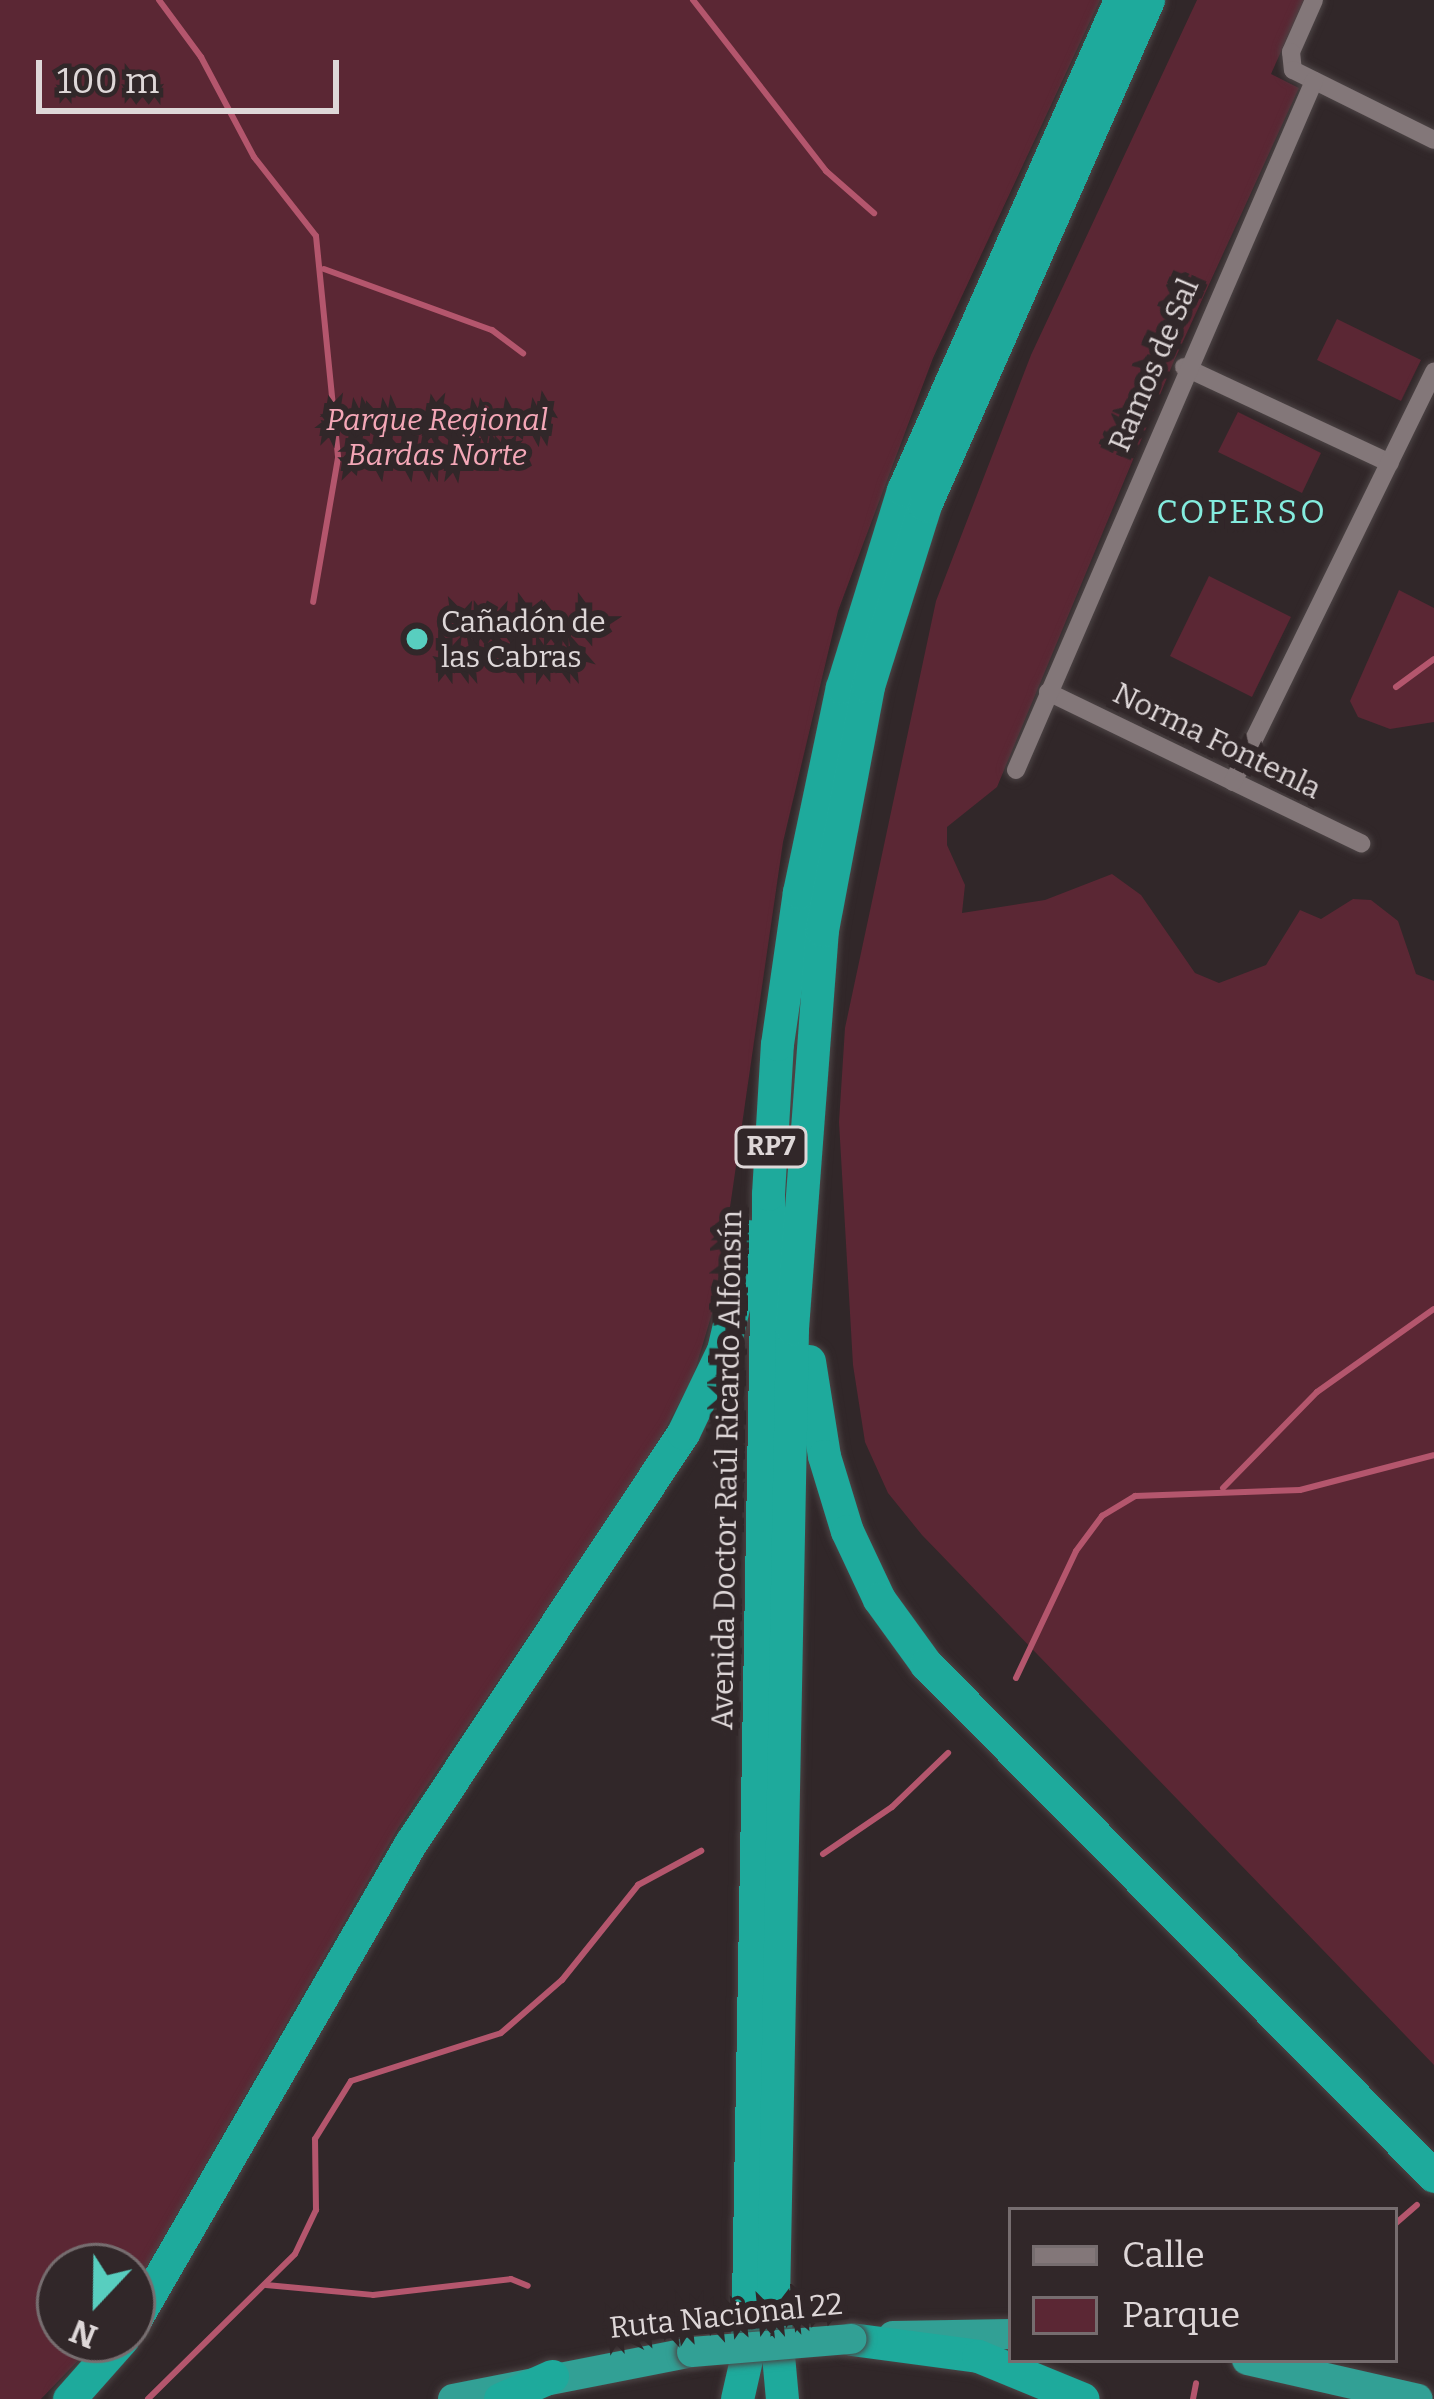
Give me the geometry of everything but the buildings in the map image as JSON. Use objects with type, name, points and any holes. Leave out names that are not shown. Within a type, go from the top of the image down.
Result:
[{"type":"highway","name":"Avenida Doctor Raúl Ricardo Alfonsín","points":[[737,2399],[747,2355],[766,1246],[777,1044],[826,751],[879,561],[948,382],[1120,0]]},
{"type":"highway","name":"Avenida Doctor Raúl Ricardo Alfonsín","points":[[782,2399],[773,2330],[798,1186],[828,888],[884,626],[972,386],[1148,0]]},
{"type":"highway","points":[[156,2283],[410,1844],[705,1392],[744,1270],[777,1044]]},
{"type":"highway","points":[[798,1186],[816,1420],[847,1532],[879,1599],[951,1694],[1434,2176]]},
{"type":"highway","name":"RP7","points":[[772,2399],[773,2330]]},
{"type":"highway","name":"Ruta Nacional 22","points":[[453,2399],[692,2351],[1008,2334]]},
{"type":"highway","points":[[851,2339],[978,2356],[1083,2399]]},
{"type":"highway","name":"RP7","points":[[746,2399],[747,2355]]},
{"type":"highway","points":[[68,2399],[100,2363]]},
{"type":"highway","points":[[1259,2363],[1418,2399]]},
{"type":"highway","points":[[500,2399],[552,2376]]},
{"type":"street","points":[[1314,0],[1289,59],[1314,81],[1434,140]]},
{"type":"street","name":"Ramos de Sal","points":[[1016,770],[1184,367],[1314,81]]},
{"type":"street","points":[[1184,367],[1390,463]]},
{"type":"street","points":[[1234,782],[1434,372]]},
{"type":"street","name":"Norma Fontenla","points":[[1048,692],[1361,843]]},
{"type":"green space","name":"Parque Regional Bardas Norte","points":[[0,0],[1100,0],[933,358],[838,611],[783,842],[717,1297],[692,1380],[650,1456],[398,1828],[156,2251],[156,2243],[36,2243],[36,2363],[76,2363],[41,2399],[0,2399]]},
{"type":"green space","points":[[1197,0],[1304,0],[1271,74],[1299,88],[1174,361],[997,787],[947,827],[947,845],[965,885],[962,913],[1045,900],[1112,874],[1141,895],[1195,973],[1219,983],[1266,965],[1300,910],[1321,919],[1353,899],[1371,900],[1398,921],[1416,974],[1434,981],[1434,2065],[922,1535],[888,1493],[865,1442],[853,1365],[839,1122],[845,1028],[936,601],[1031,355]]},
{"type":"green space","points":[[1337,319],[1421,360],[1401,401],[1317,360]]},
{"type":"green space","points":[[1238,412],[1321,453],[1302,493],[1218,452]]},
{"type":"green space","points":[[1209,576],[1291,617],[1252,697],[1170,656]]},
{"type":"green space","points":[[1399,590],[1434,608],[1434,722],[1390,729],[1358,717],[1350,701]]},
{"type":"waterway","points":[[159,0],[201,57],[254,157],[316,236],[338,458],[313,602]]},
{"type":"waterway","points":[[693,0],[826,171],[874,213]]},
{"type":"waterway","points":[[324,269],[492,330],[523,353]]},
{"type":"waterway","points":[[1396,687],[1434,659]]},
{"type":"waterway","points":[[1223,1488],[1317,1392],[1434,1309]]},
{"type":"waterway","points":[[1016,1678],[1076,1551],[1102,1516],[1135,1496],[1300,1490],[1434,1455]]},
{"type":"waterway","points":[[823,1854],[892,1807],[948,1753]]},
{"type":"waterway","points":[[148,2399],[295,2254],[316,2210],[315,2139],[351,2081],[501,2033],[562,1980],[638,1885],[701,1851]]},
{"type":"waterway","points":[[1398,2221],[1417,2205]]},
{"type":"waterway","points":[[266,2285],[373,2295],[511,2279],[528,2286]]},
{"type":"waterway","points":[[1193,2399],[1196,2383]]},
{"type":"place","name":"Cañadón de las Cabras","points":[[417,639]]},
{"type":"district","name":"COPERSO","points":[[1242,513]]}]
